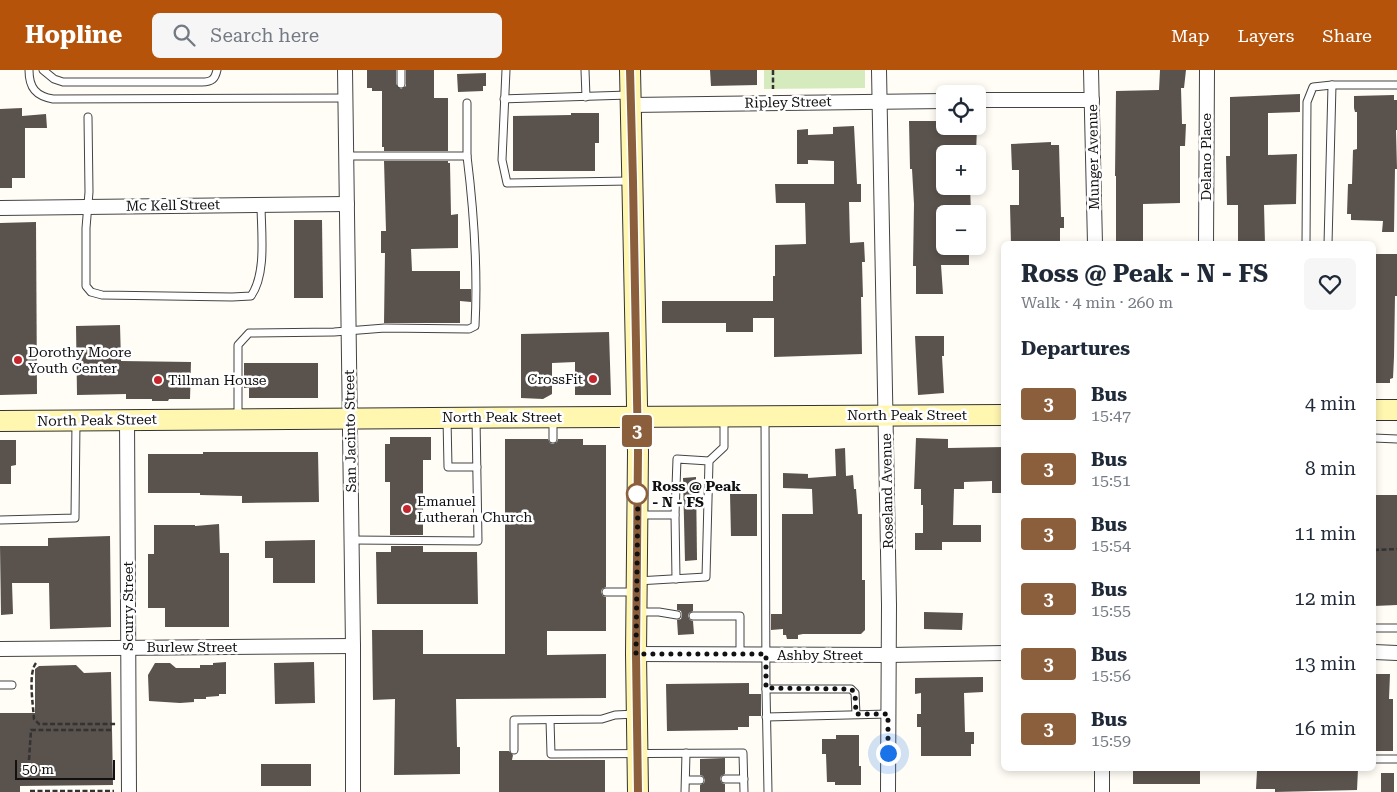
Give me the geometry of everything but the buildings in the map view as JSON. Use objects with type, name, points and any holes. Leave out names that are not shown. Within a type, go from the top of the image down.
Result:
[{"type":"main road","points":[[630,70],[637,418],[636,654],[638,792]]},
{"type":"main road","points":[[1376,410],[1397,410]]},
{"type":"main road","name":"North Peak Street","points":[[0,421],[238,418],[637,418],[1001,415]]},
{"type":"street","name":"San Jacinto Street","points":[[345,70],[352,540],[353,792]]},
{"type":"street","name":"Roseland Avenue","points":[[879,70],[878,101],[890,605],[888,792]]},
{"type":"street","name":"Munger Avenue","points":[[1091,70],[1095,241]]},
{"type":"street","name":"Delano Place","points":[[1206,241],[1207,70]]},
{"type":"street","name":"Ripley Street","points":[[631,100],[936,100]]},
{"type":"street","points":[[986,100],[1092,100]]},
{"type":"street","name":"Mc Kell Street","points":[[0,208],[88,205],[347,204]]},
{"type":"street","name":"Scurry Street","points":[[127,419],[129,792]]},
{"type":"street","name":"Burlew Street","points":[[0,648],[353,646]]},
{"type":"street","name":"Ashby Street","points":[[636,654],[888,655],[1001,652]]},
{"type":"street","points":[[1376,652],[1397,653]]},
{"type":"street","points":[[1102,771],[1102,792]]},
{"type":"lane","points":[[29,70],[33,89],[42,97],[53,100],[345,98]]},
{"type":"lane","points":[[44,70],[54,80],[63,82],[210,82],[215,77],[217,70]]},
{"type":"lane","points":[[401,70],[401,84]]},
{"type":"lane","points":[[506,70],[502,160],[506,183],[633,181]]},
{"type":"lane","points":[[585,70],[586,97]]},
{"type":"lane","points":[[1328,241],[1332,85]]},
{"type":"lane","points":[[1306,241],[1308,102],[1313,88],[1332,85],[1397,86]]},
{"type":"lane","points":[[504,99],[586,97],[631,100]]},
{"type":"lane","points":[[238,418],[238,345],[249,333],[349,331],[385,328],[468,329],[475,326],[477,287],[471,188],[467,156],[467,103]]},
{"type":"lane","points":[[88,117],[86,286],[91,292],[102,294],[251,296],[262,267],[261,204]]},
{"type":"lane","points":[[346,156],[467,156]]},
{"type":"lane","points":[[606,592],[706,577],[709,461],[724,447],[724,416]]},
{"type":"lane","points":[[765,416],[768,792]]},
{"type":"lane","points":[[447,417],[448,467],[477,467]]},
{"type":"lane","points":[[352,540],[478,541],[476,418]]},
{"type":"lane","points":[[553,418],[553,439]]},
{"type":"lane","points":[[0,520],[76,518],[76,420]]},
{"type":"lane","points":[[1376,438],[1397,439]]},
{"type":"lane","points":[[676,580],[675,515],[677,459],[709,461]]},
{"type":"lane","points":[[637,515],[675,515]]},
{"type":"lane","points":[[637,612],[660,612],[677,615]]},
{"type":"lane","points":[[693,616],[740,616],[740,655]]},
{"type":"lane","points":[[1376,628],[1397,628]]},
{"type":"lane","points":[[0,685],[12,685]]},
{"type":"lane","points":[[766,688],[851,689],[855,693],[856,714]]},
{"type":"lane","points":[[514,750],[514,720],[602,719],[615,715],[637,714]]},
{"type":"lane","points":[[766,717],[888,714]]},
{"type":"lane","points":[[550,720],[550,754],[744,753],[744,792]]},
{"type":"lane","points":[[685,792],[686,753]]},
{"type":"lane","points":[[1376,759],[1397,759]]},
{"type":"lane","points":[[725,779],[744,779]]},
{"type":"lane","points":[[686,780],[700,780]]},
{"type":"path","points":[[773,70],[773,89]]},
{"type":"path","points":[[1376,550],[1397,549]]},
{"type":"path","points":[[36,659],[36,664],[32,668],[32,692],[34,719],[39,724],[119,724]]},
{"type":"path","points":[[29,760],[31,730],[111,730]]},
{"type":"path","points":[[30,791],[114,791]]},
{"type":"green space","points":[[764,70],[865,70],[865,88],[764,89]]},
{"type":"bus line","name":"3","points":[[630,70],[638,452],[636,654],[638,792]]},
{"type":"place","name":"Dorothy Moore Youth Center","points":[[18,360]]},
{"type":"place","name":"CrossFit","points":[[593,379]]},
{"type":"place","name":"Tillman House","points":[[158,380]]},
{"type":"place","name":"Ross @ Peak - N - FS","points":[[637,494]]},
{"type":"place","name":"Emanuel Lutheran Church","points":[[407,509]]},
{"type":"route","points":[[637,494],[638,488],[636,654],[766,654],[766,688],[851,689],[855,693],[856,714],[888,714],[888,753]]}]
